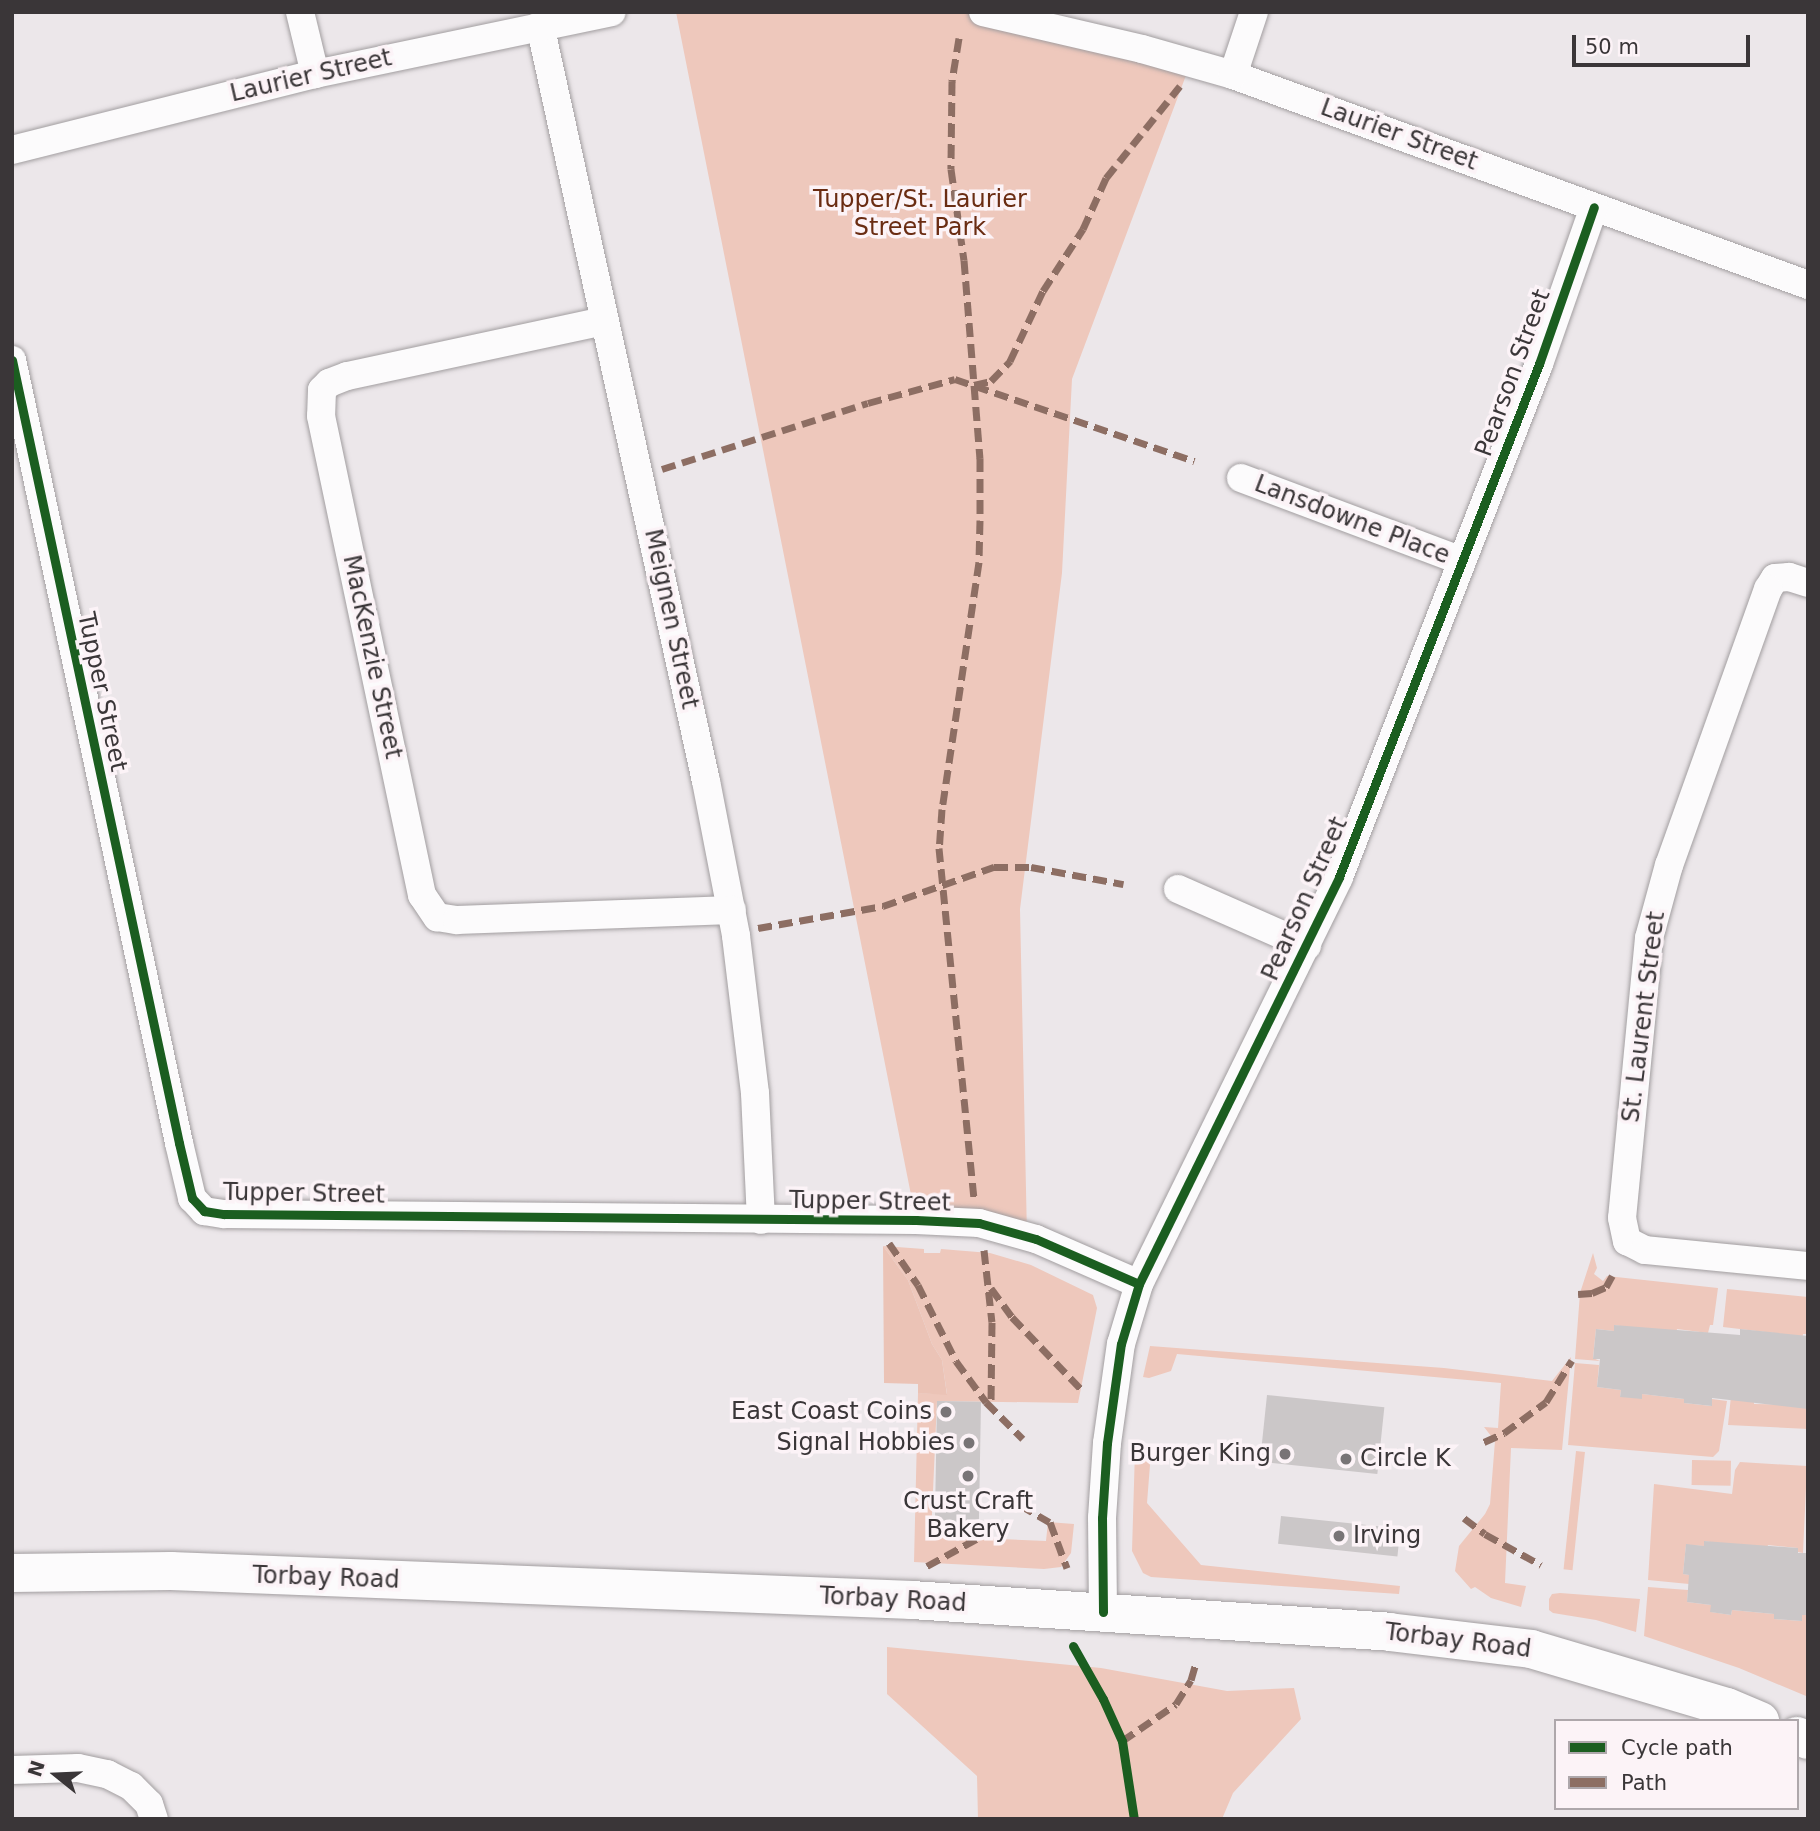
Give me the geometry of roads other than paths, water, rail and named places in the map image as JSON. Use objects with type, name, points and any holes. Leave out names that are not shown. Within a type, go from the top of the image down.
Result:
[{"type":"main road","name":"Torbay Road","points":[[12,1573],[171,1572],[912,1600],[1389,1632],[1509,1644],[1689,1696],[1754,1719]]},
{"type":"street","points":[[300,12],[315,74]]},
{"type":"street","name":"Laurier Street","points":[[12,150],[315,74],[612,12]]},
{"type":"street","name":"Laurier Street","points":[[983,12],[1142,49],[1233,75],[1808,285]]},
{"type":"street","points":[[1233,75],[1254,12]]},
{"type":"street","name":"Meignen Street","points":[[540,25],[732,910],[755,1093],[761,1220]]},
{"type":"street","name":"Pearson Street","points":[[1103,1612],[1102,1518],[1107,1443],[1121,1344],[1139,1284],[1307,946],[1374,793],[1539,364],[1594,207]]},
{"type":"street","name":"MacKenzie Street","points":[[604,321],[347,376],[329,383],[322,390],[321,416],[422,895],[437,918],[457,920],[732,910]]},
{"type":"street","name":"Tupper Street","points":[[12,360],[179,1143],[192,1198],[204,1211],[224,1214],[916,1220],[979,1223],[1036,1239],[1139,1284]]},
{"type":"street","name":"Lansdowne Place","points":[[1241,478],[1462,561]]},
{"type":"street","name":"St. Laurent Street","points":[[1808,583],[1789,577],[1775,579],[1768,589],[1669,865],[1649,938],[1622,1218],[1627,1241],[1645,1250],[1808,1266]]},
{"type":"street","points":[[1178,889],[1307,946]]},
{"type":"street","points":[[12,1770],[78,1768],[107,1774],[131,1786],[149,1804],[154,1819]]},
{"type":"place","name":"East Coast Coins","points":[[946,1412]]},
{"type":"place","name":"Signal Hobbies","points":[[969,1443]]},
{"type":"place","name":"Burger King","points":[[1285,1454]]},
{"type":"place","name":"Circle K","points":[[1346,1459]]},
{"type":"place","name":"Crust Craft Bakery","points":[[968,1476]]},
{"type":"place","name":"Irving","points":[[1339,1536]]},
{"type":"park label","name":"Tupper/St. Laurier Street Park","points":[[920,214]]}]
